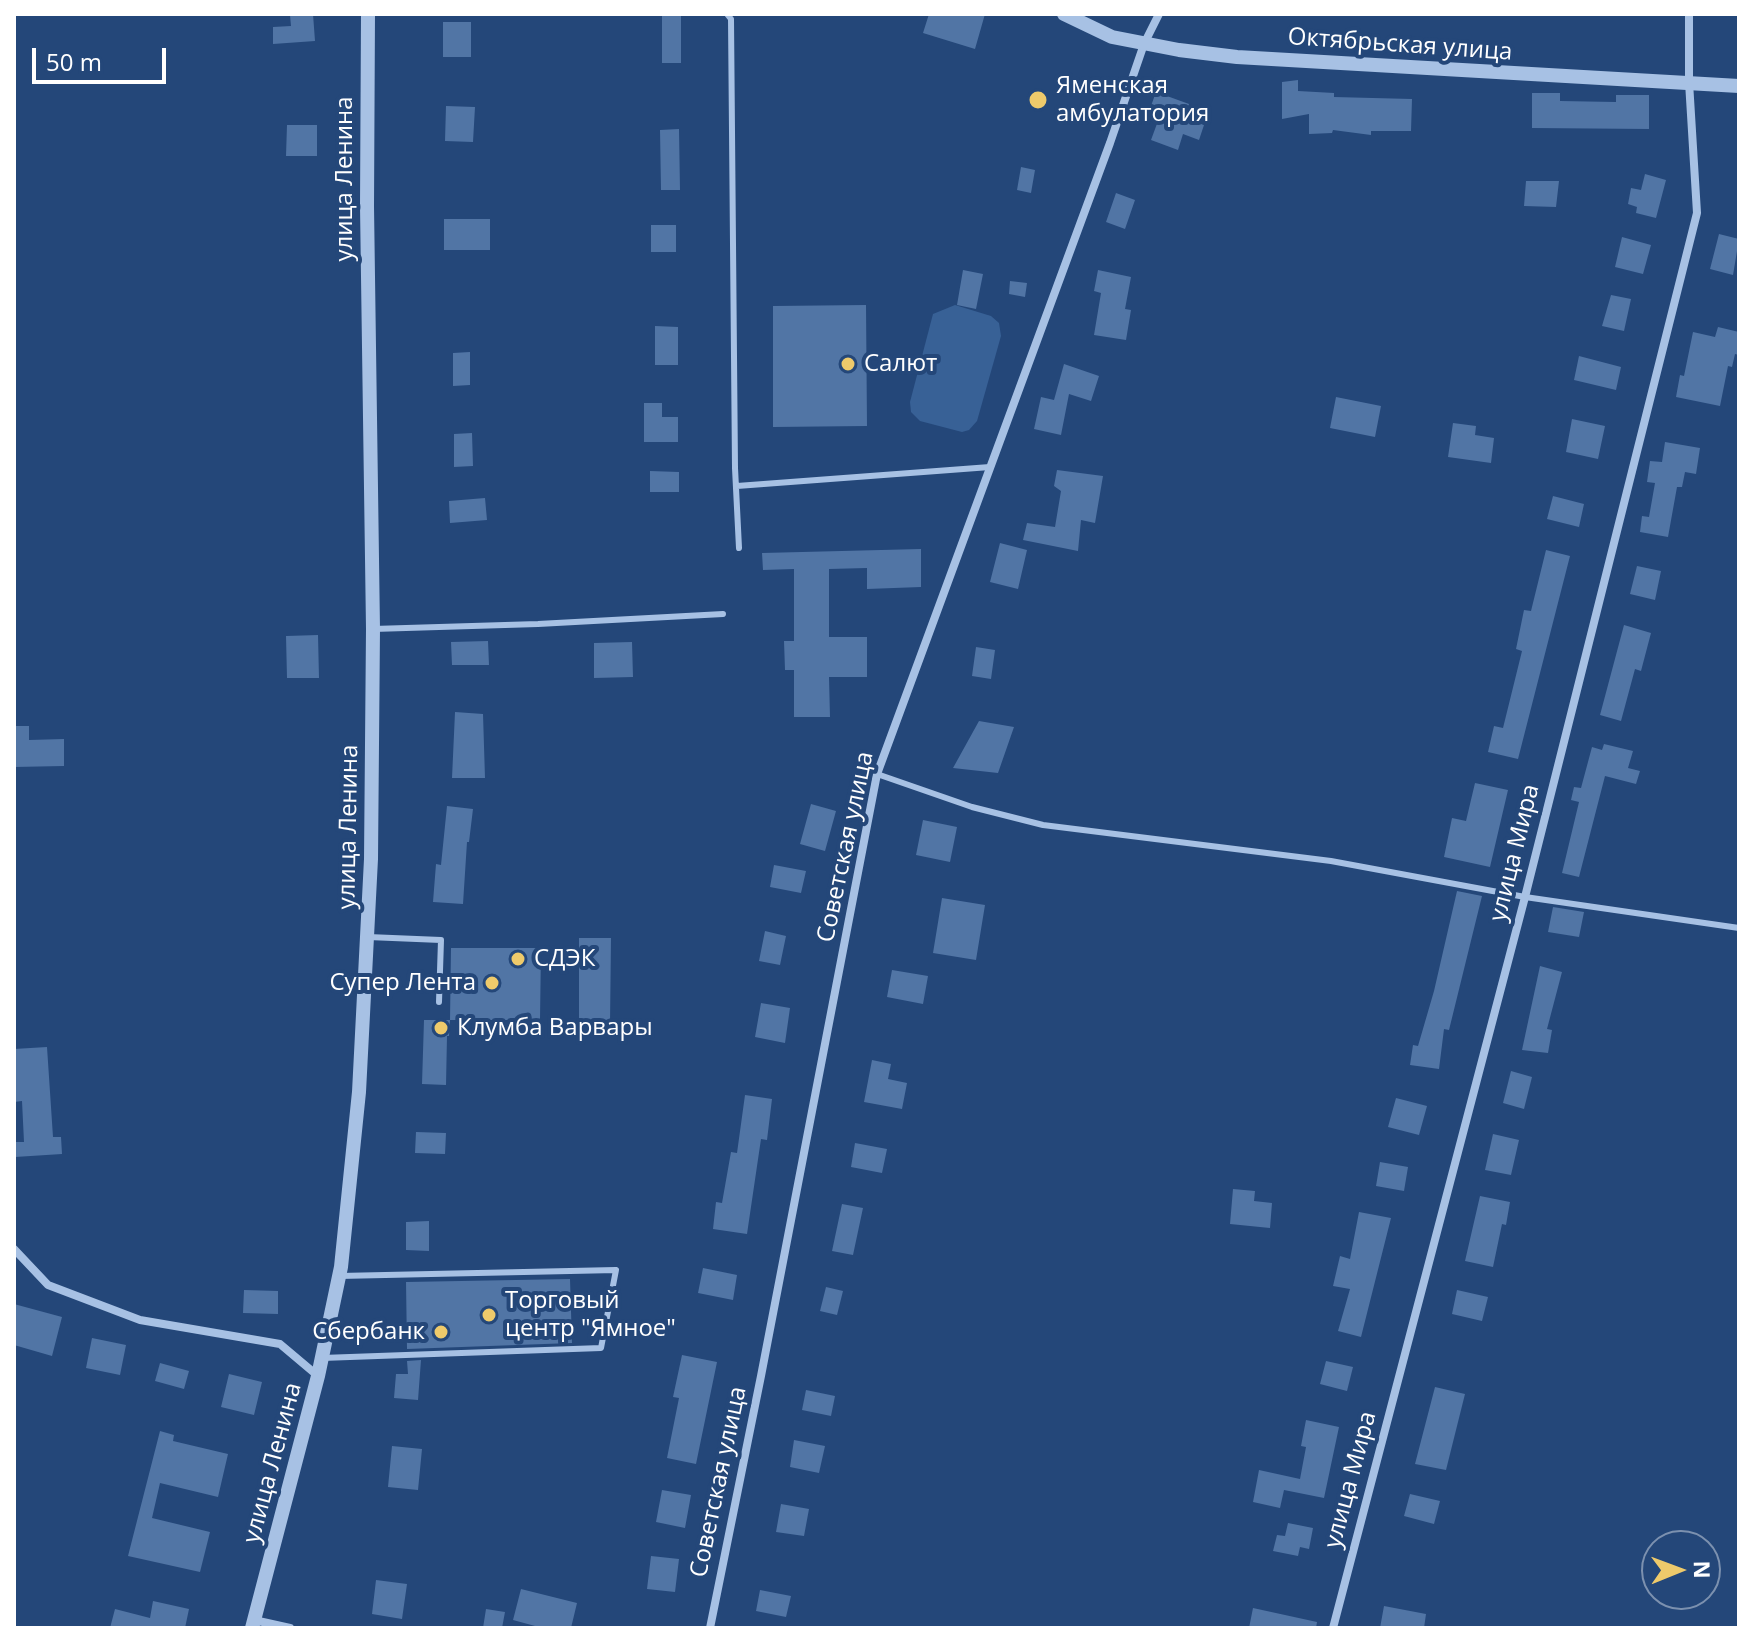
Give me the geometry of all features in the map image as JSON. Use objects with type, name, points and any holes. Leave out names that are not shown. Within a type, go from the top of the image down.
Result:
[{"type":"street","name":"улица Ленина","points":[[253,1624],[318,1376],[339,1276],[359,1092],[368,937],[373,629],[367,206],[368,14]]},
{"type":"street","name":"Октябрьская улица","points":[[1064,14],[1112,37],[1237,57],[1739,86]]},
{"type":"street","name":"Советская улица","points":[[710,1628],[877,774],[1144,44],[1159,14]]},
{"type":"street","name":"улица Мира","points":[[1333,1628],[1525,897],[1697,213],[1689,82],[1689,14]]},
{"type":"street","points":[[14,1249],[48,1285],[140,1320],[280,1344],[318,1376]]},
{"type":"street","points":[[253,1624],[290,1628]]},
{"type":"lane","points":[[727,14],[731,19],[739,548]]},
{"type":"lane","points":[[737,486],[990,467]]},
{"type":"lane","points":[[373,629],[723,614]]},
{"type":"lane","points":[[877,774],[972,807],[1043,825],[1331,861],[1525,897],[1739,928]]},
{"type":"lane","points":[[368,937],[441,940],[439,1002]]},
{"type":"lane","points":[[322,1358],[601,1348],[616,1270],[339,1276]]},
{"type":"shaded area","points":[[955,305],[991,316],[999,323],[1001,336],[977,421],[969,430],[962,432],[920,421],[911,412],[910,402],[933,314]]},
{"type":"building","points":[[313,14],[315,41],[273,44],[273,27],[291,26],[290,15]]},
{"type":"building","points":[[662,14],[681,14],[681,63],[662,63]]},
{"type":"building","points":[[929,14],[985,14],[975,49],[923,33]]},
{"type":"building","points":[[443,22],[471,22],[471,57],[443,57]]},
{"type":"building","points":[[1298,80],[1298,91],[1334,93],[1334,97],[1412,99],[1411,131],[1371,131],[1371,135],[1333,130],[1332,133],[1309,134],[1309,114],[1282,119],[1282,82]]},
{"type":"building","points":[[1156,92],[1189,104],[1184,118],[1204,125],[1199,140],[1183,134],[1178,150],[1151,140],[1162,110],[1151,106]]},
{"type":"building","points":[[1532,93],[1560,93],[1560,101],[1616,102],[1616,95],[1649,95],[1649,129],[1532,128]]},
{"type":"building","points":[[446,106],[475,107],[473,142],[445,141]]},
{"type":"building","points":[[287,125],[317,125],[317,156],[286,156]]},
{"type":"building","points":[[679,129],[680,190],[661,190],[660,130]]},
{"type":"building","points":[[1021,167],[1035,170],[1031,193],[1017,190]]},
{"type":"building","points":[[1645,174],[1666,180],[1656,218],[1636,213],[1637,207],[1628,204],[1631,188],[1641,190]]},
{"type":"building","points":[[1526,181],[1559,181],[1556,207],[1524,206]]},
{"type":"building","points":[[1116,193],[1135,200],[1125,229],[1106,222]]},
{"type":"building","points":[[444,219],[490,219],[490,250],[444,250]]},
{"type":"building","points":[[651,225],[676,225],[676,252],[651,252]]},
{"type":"building","points":[[1719,234],[1739,239],[1733,275],[1710,269]]},
{"type":"building","points":[[1622,237],[1651,245],[1643,274],[1615,267]]},
{"type":"building","points":[[963,270],[983,274],[976,309],[957,305]]},
{"type":"building","points":[[1098,270],[1131,277],[1125,309],[1131,310],[1126,340],[1094,335],[1101,293],[1094,291]]},
{"type":"building","points":[[1010,281],[1027,283],[1025,297],[1009,294]]},
{"type":"building","points":[[1611,295],[1631,299],[1624,331],[1602,326]]},
{"type":"building","points":[[866,305],[867,426],[773,427],[773,306]]},
{"type":"building","points":[[655,326],[678,327],[678,365],[655,365]]},
{"type":"building","points":[[1718,327],[1739,332],[1739,355],[1735,354],[1732,367],[1728,366],[1720,406],[1676,397],[1680,375],[1684,376],[1693,332],[1715,337]]},
{"type":"building","points":[[470,352],[470,385],[453,386],[453,353]]},
{"type":"building","points":[[1579,356],[1621,367],[1616,390],[1574,380]]},
{"type":"building","points":[[1064,364],[1099,376],[1091,401],[1069,394],[1061,435],[1034,429],[1041,397],[1054,400]]},
{"type":"building","points":[[1336,397],[1381,406],[1375,437],[1330,428]]},
{"type":"building","points":[[644,403],[662,403],[662,417],[678,417],[678,442],[644,442]]},
{"type":"building","points":[[1572,419],[1605,426],[1598,459],[1566,452]]},
{"type":"building","points":[[1453,423],[1476,426],[1475,435],[1494,438],[1491,463],[1448,457]]},
{"type":"building","points":[[472,433],[473,466],[454,467],[454,434]]},
{"type":"building","points":[[1665,442],[1700,448],[1696,474],[1685,472],[1682,487],[1677,487],[1668,537],[1640,532],[1642,516],[1649,517],[1655,483],[1647,482],[1650,461],[1662,462]]},
{"type":"building","points":[[1057,470],[1103,476],[1095,523],[1081,520],[1078,551],[1023,540],[1027,523],[1055,527],[1061,491],[1054,486]]},
{"type":"building","points":[[650,471],[679,472],[679,492],[650,492]]},
{"type":"building","points":[[1553,496],[1584,504],[1579,527],[1547,519]]},
{"type":"building","points":[[485,498],[487,520],[450,523],[449,501]]},
{"type":"building","points":[[1000,543],[1027,550],[1018,589],[990,582]]},
{"type":"building","points":[[921,549],[921,587],[867,589],[867,568],[829,569],[829,637],[867,637],[867,677],[829,677],[830,717],[794,717],[794,670],[785,670],[784,641],[794,641],[794,569],[763,570],[762,553]]},
{"type":"building","points":[[1546,550],[1570,556],[1518,759],[1488,752],[1494,726],[1503,728],[1522,651],[1516,649],[1524,610],[1531,611]]},
{"type":"building","points":[[1637,566],[1661,571],[1655,600],[1630,594]]},
{"type":"building","points":[[1624,625],[1651,633],[1641,671],[1635,669],[1621,721],[1600,715]]},
{"type":"building","points":[[318,635],[319,678],[287,678],[286,636]]},
{"type":"building","points":[[488,641],[489,665],[452,665],[451,642]]},
{"type":"building","points":[[632,642],[633,677],[594,678],[594,643]]},
{"type":"building","points":[[976,647],[995,650],[991,679],[972,676]]},
{"type":"building","points":[[455,712],[483,714],[485,778],[452,778]]},
{"type":"building","points":[[979,721],[1014,727],[998,773],[953,768]]},
{"type":"building","points":[[14,726],[29,726],[29,740],[64,739],[64,766],[14,767]]},
{"type":"building","points":[[1604,744],[1633,751],[1628,768],[1640,771],[1636,784],[1605,776],[1579,877],[1562,873],[1579,802],[1571,800],[1574,787],[1581,788],[1592,747],[1602,750]]},
{"type":"building","points":[[1475,783],[1508,790],[1490,867],[1444,857],[1452,818],[1466,821]]},
{"type":"building","points":[[811,804],[836,811],[825,851],[800,844]]},
{"type":"building","points":[[447,806],[473,809],[467,842],[463,904],[433,902],[436,864],[441,865]]},
{"type":"building","points":[[923,820],[957,827],[950,862],[916,855]]},
{"type":"building","points":[[774,865],[806,871],[801,893],[770,887]]},
{"type":"building","points":[[1457,891],[1482,896],[1449,1030],[1444,1029],[1439,1069],[1410,1065],[1413,1045],[1418,1046],[1434,991]]},
{"type":"building","points":[[942,898],[985,905],[976,960],[933,953]]},
{"type":"building","points":[[1553,907],[1584,912],[1579,937],[1548,932]]},
{"type":"building","points":[[765,931],[786,936],[780,965],[759,961]]},
{"type":"building","points":[[579,938],[611,938],[610,1024],[579,1024]]},
{"type":"building","points":[[451,948],[541,948],[540,1020],[450,1020]]},
{"type":"building","points":[[1540,966],[1562,972],[1547,1029],[1552,1030],[1548,1053],[1522,1050]]},
{"type":"building","points":[[892,970],[928,976],[923,1004],[887,997]]},
{"type":"building","points":[[761,1003],[790,1008],[785,1043],[755,1037]]},
{"type":"building","points":[[424,1020],[450,1020],[446,1085],[422,1084]]},
{"type":"building","points":[[47,1047],[53,1137],[61,1137],[62,1154],[15,1157],[14,1142],[24,1142],[22,1101],[14,1102],[14,1049]]},
{"type":"building","points":[[872,1060],[891,1064],[888,1079],[907,1083],[902,1109],[864,1102]]},
{"type":"building","points":[[1511,1071],[1532,1077],[1524,1109],[1503,1103]]},
{"type":"building","points":[[745,1095],[772,1099],[767,1140],[761,1139],[747,1234],[713,1229],[716,1202],[722,1203],[731,1152],[737,1153]]},
{"type":"building","points":[[1396,1098],[1427,1106],[1419,1135],[1388,1127]]},
{"type":"building","points":[[416,1132],[446,1133],[445,1154],[415,1153]]},
{"type":"building","points":[[1493,1134],[1519,1140],[1511,1175],[1485,1170]]},
{"type":"building","points":[[855,1143],[887,1149],[882,1173],[851,1167]]},
{"type":"building","points":[[1380,1162],[1408,1167],[1404,1191],[1376,1186]]},
{"type":"building","points":[[1233,1189],[1255,1191],[1254,1201],[1272,1203],[1270,1228],[1230,1224]]},
{"type":"building","points":[[1480,1196],[1510,1202],[1493,1267],[1465,1261]]},
{"type":"building","points":[[842,1204],[863,1208],[853,1255],[832,1251]]},
{"type":"building","points":[[1359,1212],[1391,1218],[1361,1337],[1338,1331],[1350,1289],[1333,1286],[1340,1256],[1350,1259]]},
{"type":"building","points":[[429,1221],[429,1251],[406,1250],[406,1222]]},
{"type":"building","points":[[703,1268],[737,1275],[733,1300],[698,1293]]},
{"type":"building","name":"Торговый центр \"Ямное\"","points":[[570,1279],[572,1343],[407,1349],[406,1282]]},
{"type":"building","points":[[826,1287],[843,1291],[837,1315],[820,1311]]},
{"type":"building","points":[[244,1290],[278,1291],[278,1314],[243,1313]]},
{"type":"building","points":[[1457,1290],[1488,1297],[1482,1321],[1452,1314]]},
{"type":"building","points":[[14,1304],[62,1317],[52,1356],[14,1345]]},
{"type":"building","points":[[92,1338],[126,1345],[120,1375],[86,1368]]},
{"type":"building","points":[[682,1355],[717,1362],[696,1464],[667,1458],[679,1398],[673,1397]]},
{"type":"building","points":[[421,1360],[418,1400],[394,1398],[396,1374],[408,1374],[407,1361]]},
{"type":"building","points":[[1326,1361],[1353,1367],[1347,1391],[1320,1384]]},
{"type":"building","points":[[160,1363],[189,1371],[184,1389],[155,1381]]},
{"type":"building","points":[[229,1374],[262,1382],[254,1415],[221,1407]]},
{"type":"building","points":[[1435,1387],[1465,1394],[1446,1470],[1415,1464]]},
{"type":"building","points":[[806,1390],[835,1396],[831,1416],[802,1410]]},
{"type":"building","points":[[1306,1420],[1339,1427],[1324,1498],[1284,1490],[1280,1508],[1253,1502],[1259,1470],[1300,1479],[1306,1447],[1301,1446]]},
{"type":"building","points":[[160,1431],[174,1435],[173,1441],[228,1454],[218,1497],[160,1483],[152,1518],[210,1532],[200,1572],[128,1556]]},
{"type":"building","points":[[794,1440],[825,1446],[819,1473],[790,1467]]},
{"type":"building","points":[[392,1446],[422,1449],[418,1490],[388,1487]]},
{"type":"building","points":[[662,1490],[691,1495],[685,1528],[656,1522]]},
{"type":"building","points":[[1410,1494],[1440,1501],[1434,1524],[1404,1516]]},
{"type":"building","points":[[781,1504],[809,1509],[804,1536],[776,1532]]},
{"type":"building","points":[[1288,1523],[1313,1528],[1309,1549],[1300,1547],[1298,1556],[1273,1551],[1277,1535],[1285,1536]]},
{"type":"building","points":[[651,1556],[679,1559],[675,1592],[647,1589]]},
{"type":"building","points":[[376,1580],[407,1584],[402,1619],[372,1614]]},
{"type":"building","points":[[521,1589],[577,1603],[571,1628],[534,1628],[513,1620]]},
{"type":"building","points":[[760,1590],[791,1596],[786,1617],[756,1611]]},
{"type":"building","points":[[153,1601],[189,1609],[185,1628],[110,1628],[115,1609],[150,1618]]},
{"type":"building","points":[[1384,1606],[1426,1614],[1424,1628],[1380,1628]]},
{"type":"building","points":[[1253,1608],[1317,1622],[1316,1628],[1249,1628]]},
{"type":"building","points":[[486,1609],[505,1612],[502,1628],[483,1628]]},
{"type":"place","name":"Яменская амбулатория","points":[[1038,100]]},
{"type":"place","name":"Салют","points":[[848,364]]},
{"type":"place","name":"СДЭК","points":[[518,959]]},
{"type":"place","name":"Супер Лента","points":[[492,983]]},
{"type":"place","name":"Клумба Варвары","points":[[441,1028]]},
{"type":"place","name":"Торговый центр \"Ямное\"","points":[[489,1315]]},
{"type":"place","name":"Сбербанк","points":[[441,1332]]}]
